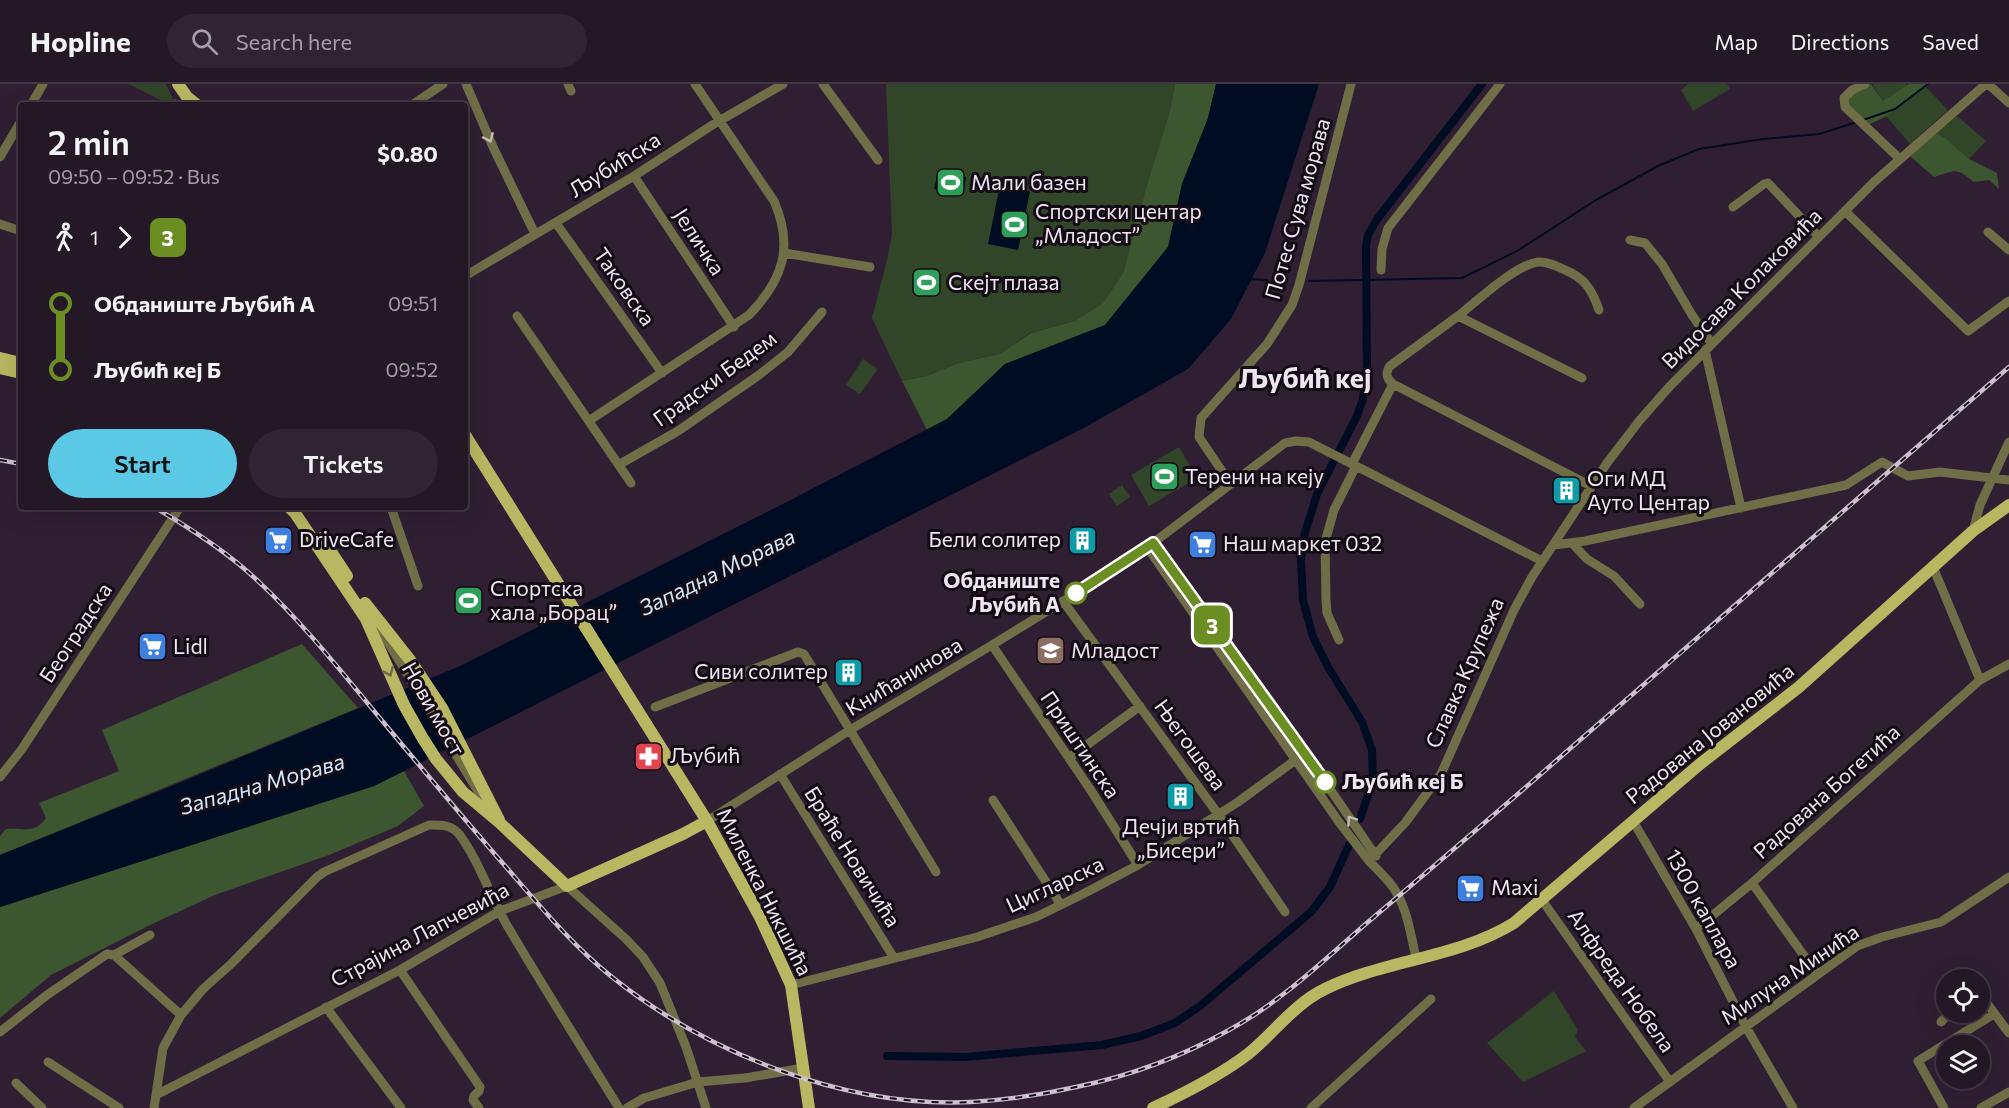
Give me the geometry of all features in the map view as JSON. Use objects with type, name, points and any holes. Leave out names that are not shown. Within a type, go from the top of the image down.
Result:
[{"type":"main road","points":[[178,84],[182,92],[194,102]]},
{"type":"main road","points":[[0,358],[18,362]]},
{"type":"main road","points":[[0,368],[18,372]]},
{"type":"main road","name":"Миленка Никшића","points":[[468,440],[707,821],[760,917],[791,985],[809,1108]]},
{"type":"main road","name":"Радована Јовановића","points":[[1416,958],[1466,945],[1514,923],[1700,764],[1799,687],[1973,531],[2009,505]]},
{"type":"main road","points":[[292,510],[369,617]]},
{"type":"main road","points":[[300,510],[333,554],[369,617]]},
{"type":"main road","name":"Нови мост","points":[[369,617],[410,660],[442,708],[486,805]]},
{"type":"main road","name":"Нови мост","points":[[369,617],[392,681],[422,737],[436,759],[463,792],[486,805]]},
{"type":"main road","points":[[486,805],[500,823],[567,885]]},
{"type":"main road","name":"Страјина Лапчевића","points":[[567,885],[683,834],[707,821]]},
{"type":"main road","points":[[1153,1108],[1201,1083],[1243,1057],[1315,994],[1344,980],[1416,958]]},
{"type":"street","points":[[33,102],[43,84]]},
{"type":"street","points":[[416,102],[443,84]]},
{"type":"street","points":[[466,84],[535,234]]},
{"type":"street","points":[[590,420],[734,327],[749,315],[773,287],[779,272],[784,253],[781,216],[774,201],[695,84]]},
{"type":"street","name":"Љубићска","points":[[468,274],[783,84]]},
{"type":"street","points":[[823,84],[878,160]]},
{"type":"street","name":"Потес Сува морава","points":[[1230,483],[1199,437],[1201,417],[1267,344],[1292,305],[1351,84]]},
{"type":"street","points":[[1381,270],[1382,249],[1388,228],[1500,84]]},
{"type":"street","points":[[1865,84],[1852,90],[1844,98],[1845,107],[1900,159]]},
{"type":"street","points":[[1987,84],[2009,102]]},
{"type":"street","name":"Видосава Колаковића","points":[[1554,545],[1591,486],[1640,420],[1677,379],[1845,211],[1900,159],[1987,84]]},
{"type":"street","points":[[0,157],[18,126]]},
{"type":"street","name":"Јеличка","points":[[634,176],[734,327]]},
{"type":"street","points":[[1733,207],[1768,183],[1819,237]]},
{"type":"street","points":[[1845,211],[1968,331],[2009,301]]},
{"type":"street","name":"Таковска","points":[[556,223],[662,373]]},
{"type":"street","points":[[0,224],[18,230]]},
{"type":"street","points":[[1988,232],[2009,250]]},
{"type":"street","points":[[1630,240],[1645,243],[1670,273],[1709,347],[1741,508]]},
{"type":"street","points":[[784,253],[870,267]]},
{"type":"street","points":[[1591,486],[1393,384],[1388,380],[1387,375],[1390,366],[1508,277],[1528,265],[1540,262],[1550,263],[1583,279],[1593,293],[1599,309]]},
{"type":"street","name":"Градски Бедем","points":[[620,464],[678,431],[759,375],[788,352],[822,312]]},
{"type":"street","points":[[517,316],[631,483]]},
{"type":"street","points":[[1456,318],[1581,378]]},
{"type":"street","points":[[1339,640],[1327,613],[1325,542],[1334,510],[1393,384]]},
{"type":"street","name":"Книћанинова","points":[[707,821],[1150,545],[1285,443],[1309,442],[1354,465]]},
{"type":"street","points":[[1973,531],[1980,505],[2009,442]]},
{"type":"street","points":[[1554,545],[1846,485],[1882,462],[1908,476],[1940,472],[2009,480]]},
{"type":"street","points":[[1354,465],[1542,561]]},
{"type":"street","name":"Београдска","points":[[0,777],[22,749],[178,510]]},
{"type":"street","points":[[392,510],[418,586]]},
{"type":"street","points":[[1572,543],[1587,559],[1614,576],[1640,604]]},
{"type":"street","points":[[1150,545],[1305,753],[1372,859]]},
{"type":"street","points":[[1150,545],[1296,760],[1390,883],[1406,915],[1416,958]]},
{"type":"street","name":"Славка Крупежа","points":[[1372,859],[1415,810],[1441,774],[1514,610],[1542,561],[1554,545]]},
{"type":"street","points":[[1933,567],[1980,681]]},
{"type":"street","name":"Његошева","points":[[1063,601],[1218,814],[1285,912]]},
{"type":"street","name":"Приштинска","points":[[992,645],[1138,865]]},
{"type":"street","points":[[655,707],[798,652],[808,658],[936,872]]},
{"type":"street","name":"Радована Богетића","points":[[1696,929],[1752,883],[1980,681],[2009,664]]},
{"type":"street","points":[[1069,758],[1140,706]]},
{"type":"street","name":"Цигларска","points":[[791,985],[977,937],[1036,917],[1138,865],[1218,814],[1305,753]]},
{"type":"street","name":"Браће Новичића","points":[[780,774],[894,958]]},
{"type":"street","points":[[993,800],[1061,905]]},
{"type":"street","name":"1300 каплара","points":[[1633,821],[1696,929],[1746,1027],[1793,1108]]},
{"type":"street","points":[[154,1108],[163,1048],[182,1015],[203,989],[324,872],[429,825],[452,827],[458,833],[481,871],[506,924],[619,1108]]},
{"type":"street","name":"Милуна Минића","points":[[1634,1108],[1817,974],[1865,942],[1941,922],[2009,877]]},
{"type":"street","points":[[1752,883],[1817,974]]},
{"type":"street","points":[[567,885],[626,939],[643,957],[660,983],[686,1047],[706,1108]]},
{"type":"street","name":"Страјина Лапчевића","points":[[156,1095],[400,969],[500,911],[567,885]]},
{"type":"street","name":"Алфреда Нобела","points":[[1542,900],[1670,1082]]},
{"type":"street","points":[[114,955],[150,935]]},
{"type":"street","points":[[0,1032],[107,954],[114,955],[182,1015]]},
{"type":"street","points":[[400,969],[480,1087],[473,1100],[479,1108]]},
{"type":"street","points":[[1311,1108],[1323,1104],[1431,999]]},
{"type":"street","points":[[326,1007],[401,1108]]},
{"type":"street","points":[[1990,1008],[2009,1033]]},
{"type":"street","points":[[1944,1108],[1918,1061],[1994,1014]]},
{"type":"street","points":[[48,1062],[120,1108]]},
{"type":"street","points":[[627,1108],[644,1098],[698,1082],[745,1078],[803,1068]]},
{"type":"street","points":[[16,1083],[42,1108]]},
{"type":"street","points":[[1981,1108],[2009,1092]]},
{"type":"green space","points":[[129,84],[166,84],[173,98],[171,102],[164,102]]},
{"type":"green space","name":"Спортски центар „Младост”","points":[[886,84],[1175,84],[1169,114],[1123,273],[1103,303],[1075,321],[1030,333],[1000,354],[958,363],[927,376],[902,381],[872,318],[892,234]]},
{"type":"green space","points":[[1175,84],[1216,84],[1208,118],[1182,184],[1168,247],[1105,325],[1005,364],[947,419],[927,430],[902,381],[927,376],[958,363],[1000,354],[1031,333],[1075,321],[1103,303],[1123,273],[1169,114]]},
{"type":"green space","points":[[1688,84],[1727,84],[1730,89],[1693,111],[1681,90]]},
{"type":"green space","points":[[1871,84],[1883,101],[1909,84],[1928,84],[1885,117],[1868,125],[1848,104],[1848,98],[1854,92]]},
{"type":"green space","points":[[1872,84],[1906,84],[1907,86],[1883,101]]},
{"type":"green space","points":[[1925,86],[1948,110],[1910,144],[1886,116]]},
{"type":"green space","points":[[1957,116],[1986,141],[1969,159],[1936,133]]},
{"type":"green space","points":[[1936,133],[1969,159],[1997,173],[1999,189],[1989,180],[1974,182],[1956,171],[1934,177],[1910,156]]},
{"type":"green space","points":[[863,359],[878,369],[860,394],[846,385]]},
{"type":"green space","name":"Терени на кеју","points":[[1179,447],[1197,478],[1149,506],[1131,475]]},
{"type":"green space","points":[[1122,485],[1130,497],[1117,506],[1109,494]]},
{"type":"green space","points":[[302,644],[358,708],[0,855],[0,836],[6,829],[37,827],[46,818],[39,803],[119,771],[102,730]]},
{"type":"green space","points":[[404,771],[424,806],[398,826],[329,855],[215,895],[150,925],[51,975],[0,1018],[0,907],[374,786]]},
{"type":"green space","points":[[1554,991],[1578,1030],[1575,1037],[1586,1051],[1523,1082],[1487,1043]]},
{"type":"water","name":"Западна Морава","points":[[1216,84],[1319,84],[1265,253],[1231,319],[1188,369],[1082,429],[374,786],[0,907],[0,855],[460,666],[947,419],[1005,364],[1105,325],[1168,247],[1182,184],[1208,118]]},
{"type":"water","name":"Мали базен","points":[[938,172],[966,177],[963,195],[934,189]]},
{"type":"water","points":[[1000,185],[1030,191],[1018,250],[988,244]]},
{"type":"waterway","points":[[1360,819],[1373,780],[1372,750],[1362,722],[1328,667],[1313,637],[1303,600],[1301,560],[1304,536],[1317,494],[1357,416],[1363,399],[1367,365],[1366,245],[1368,235],[1378,218],[1482,84]]},
{"type":"waterway","points":[[1863,120],[1895,109],[1928,84]]},
{"type":"waterway","points":[[1309,281],[1462,278],[1517,251],[1596,200],[1658,166],[1699,149],[1763,139],[1819,134],[1857,122]]},
{"type":"waterway","points":[[1249,279],[1267,280]]},
{"type":"waterway","points":[[887,1056],[965,1057],[1102,1045],[1141,1036],[1175,1023],[1200,1006],[1311,912],[1330,887],[1349,845]]},
{"type":"railway","points":[[159,510],[222,551],[276,598],[324,651],[459,813],[556,924],[597,965],[650,1005],[691,1030],[735,1052],[781,1071],[828,1085],[876,1096],[924,1102],[984,1101],[1063,1090],[1135,1071],[1211,1040],[1266,1007],[1302,980],[1492,817],[2009,367]]},
{"type":"railway","points":[[0,460],[18,463]]},
{"type":"bus line","name":"3","points":[[1076,593],[1153,543],[1325,782]]},
{"type":"place","name":"Мали базен","points":[[950,183]]},
{"type":"place","name":"Спортски центар „Младост”","points":[[1014,224]]},
{"type":"place","name":"Скејт плаза","points":[[927,283]]},
{"type":"place","name":"Терени на кеју","points":[[1164,477]]},
{"type":"place","name":"Оги МД Ауто Центар","points":[[1566,491]]},
{"type":"place","name":"DriveCafe","points":[[278,540]]},
{"type":"place","name":"Бели солитер","points":[[1082,540]]},
{"type":"place","name":"Наш маркет 032","points":[[1202,544]]},
{"type":"place","name":"Обданиште Љубић А","points":[[1076,593]]},
{"type":"place","name":"Спортска хала „Борац”","points":[[469,601]]},
{"type":"place","name":"Lidl","points":[[152,647]]},
{"type":"place","name":"Младост","points":[[1050,651]]},
{"type":"place","name":"Сиви солитер","points":[[849,672]]},
{"type":"place","name":"Љубић","points":[[649,756]]},
{"type":"place","name":"Љубић кеј Б","points":[[1325,782]]},
{"type":"place","name":"Дечји вртић „Бисери”","points":[[1181,796]]},
{"type":"place","name":"Maxi","points":[[1470,888]]},
{"type":"district","name":"Љубић кеј","points":[[1305,379]]}]
